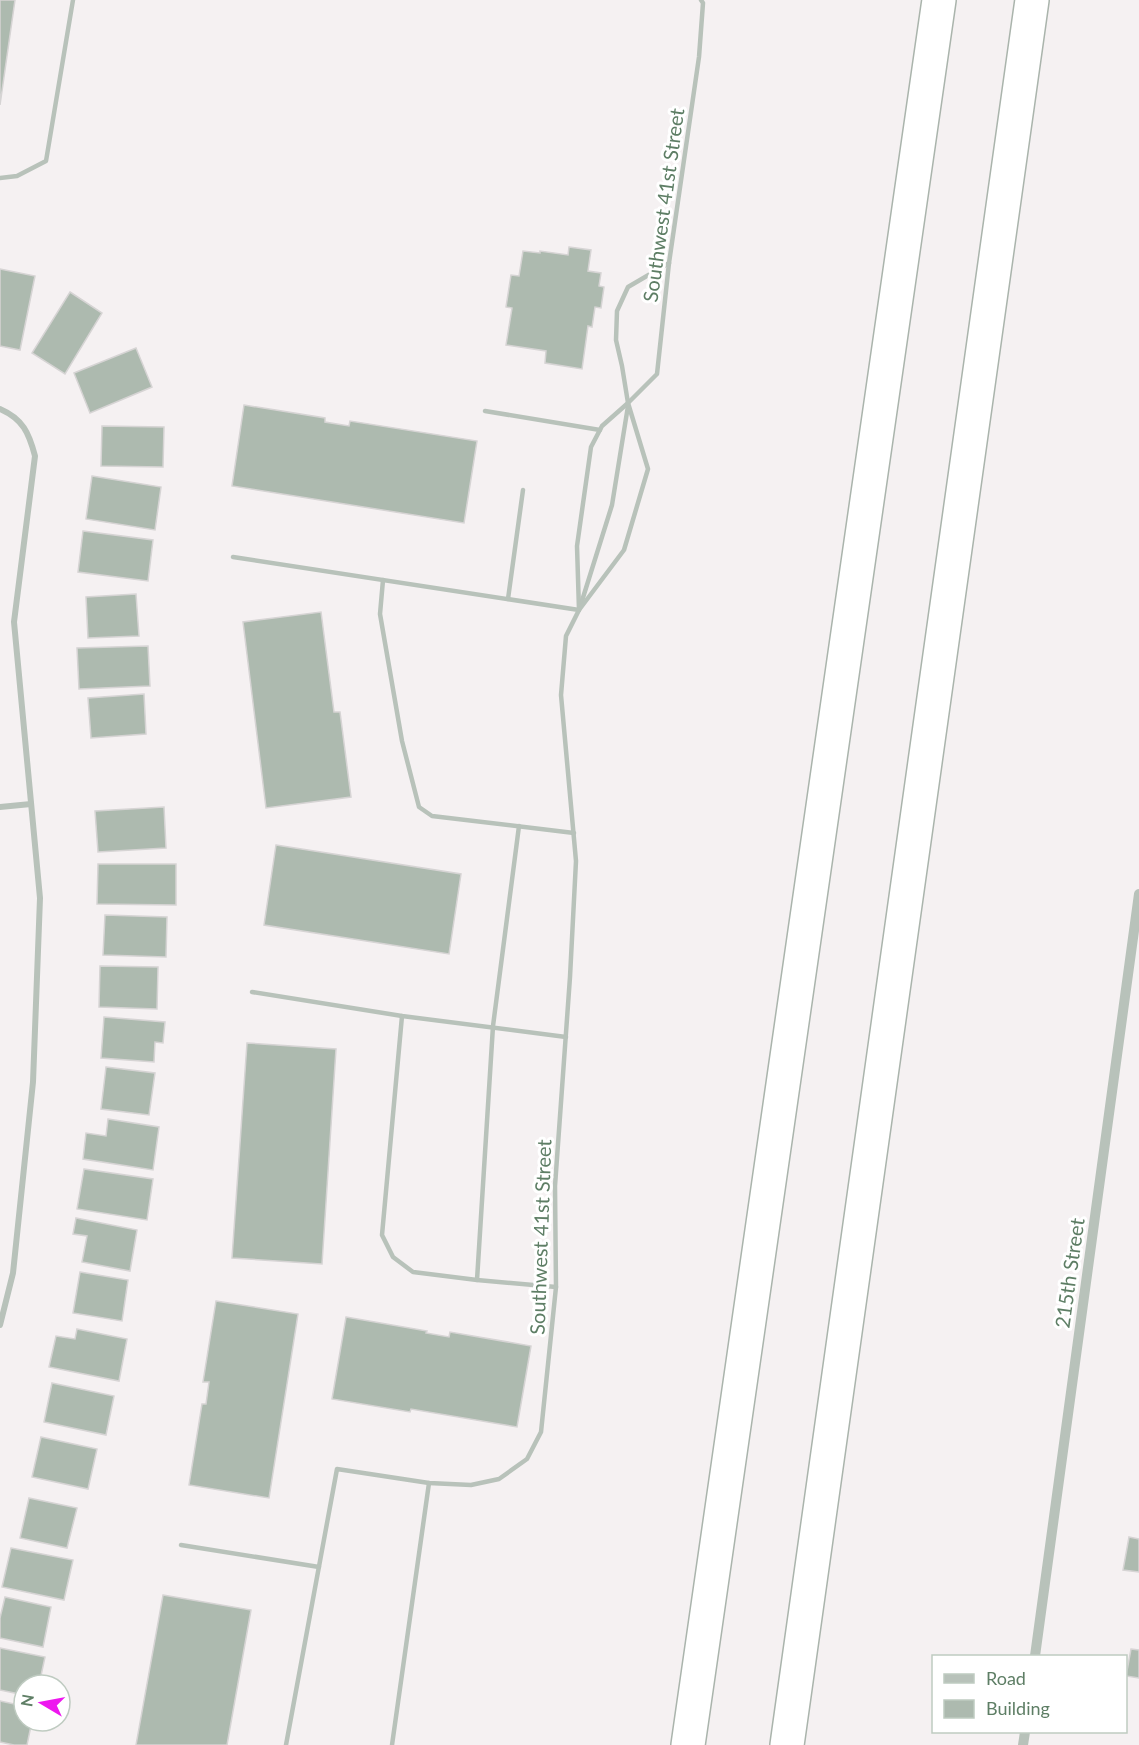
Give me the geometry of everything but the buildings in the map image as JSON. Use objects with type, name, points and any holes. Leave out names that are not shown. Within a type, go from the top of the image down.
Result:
[{"type":"highway","points":[[688,1745],[939,0]]},
{"type":"highway","points":[[787,1745],[1032,0]]},
{"type":"street","points":[[0,409],[13,414],[29,434],[35,456],[14,622],[40,898],[33,1082],[13,1273],[0,1325]]},
{"type":"street","points":[[0,807],[31,804]]},
{"type":"street","name":"215th Street","points":[[1035,1655],[1139,894]]},
{"type":"lane","points":[[0,178],[17,176],[46,161],[73,0]]},
{"type":"lane","name":"Southwest 41st Street","points":[[579,610],[578,546],[591,447],[602,426],[657,374],[669,262],[699,57],[703,3],[700,0]]},
{"type":"lane","points":[[628,403],[616,340],[617,311],[628,287],[669,262]]},
{"type":"lane","name":"Southwest 41st Street","points":[[579,610],[624,550],[648,469],[628,403]]},
{"type":"lane","name":"Southwest 41st Street","points":[[286,1745],[337,1469],[429,1484],[471,1485],[499,1479],[527,1459],[541,1432],[556,1287],[555,1186],[576,861],[561,695],[566,636],[579,610],[612,505],[628,403]]},
{"type":"lane","points":[[485,411],[600,430]]},
{"type":"lane","points":[[508,599],[523,490]]},
{"type":"lane","points":[[233,557],[579,610]]},
{"type":"lane","points":[[383,580],[380,614],[402,741],[419,807],[432,816],[574,833]]},
{"type":"lane","points":[[477,1280],[493,1026],[519,826]]},
{"type":"lane","points":[[252,992],[402,1016],[566,1037]]},
{"type":"lane","points":[[402,1016],[382,1235],[393,1257],[413,1272],[556,1287]]},
{"type":"lane","points":[[392,1745],[429,1484]]},
{"type":"lane","points":[[181,1545],[319,1567]]}]
